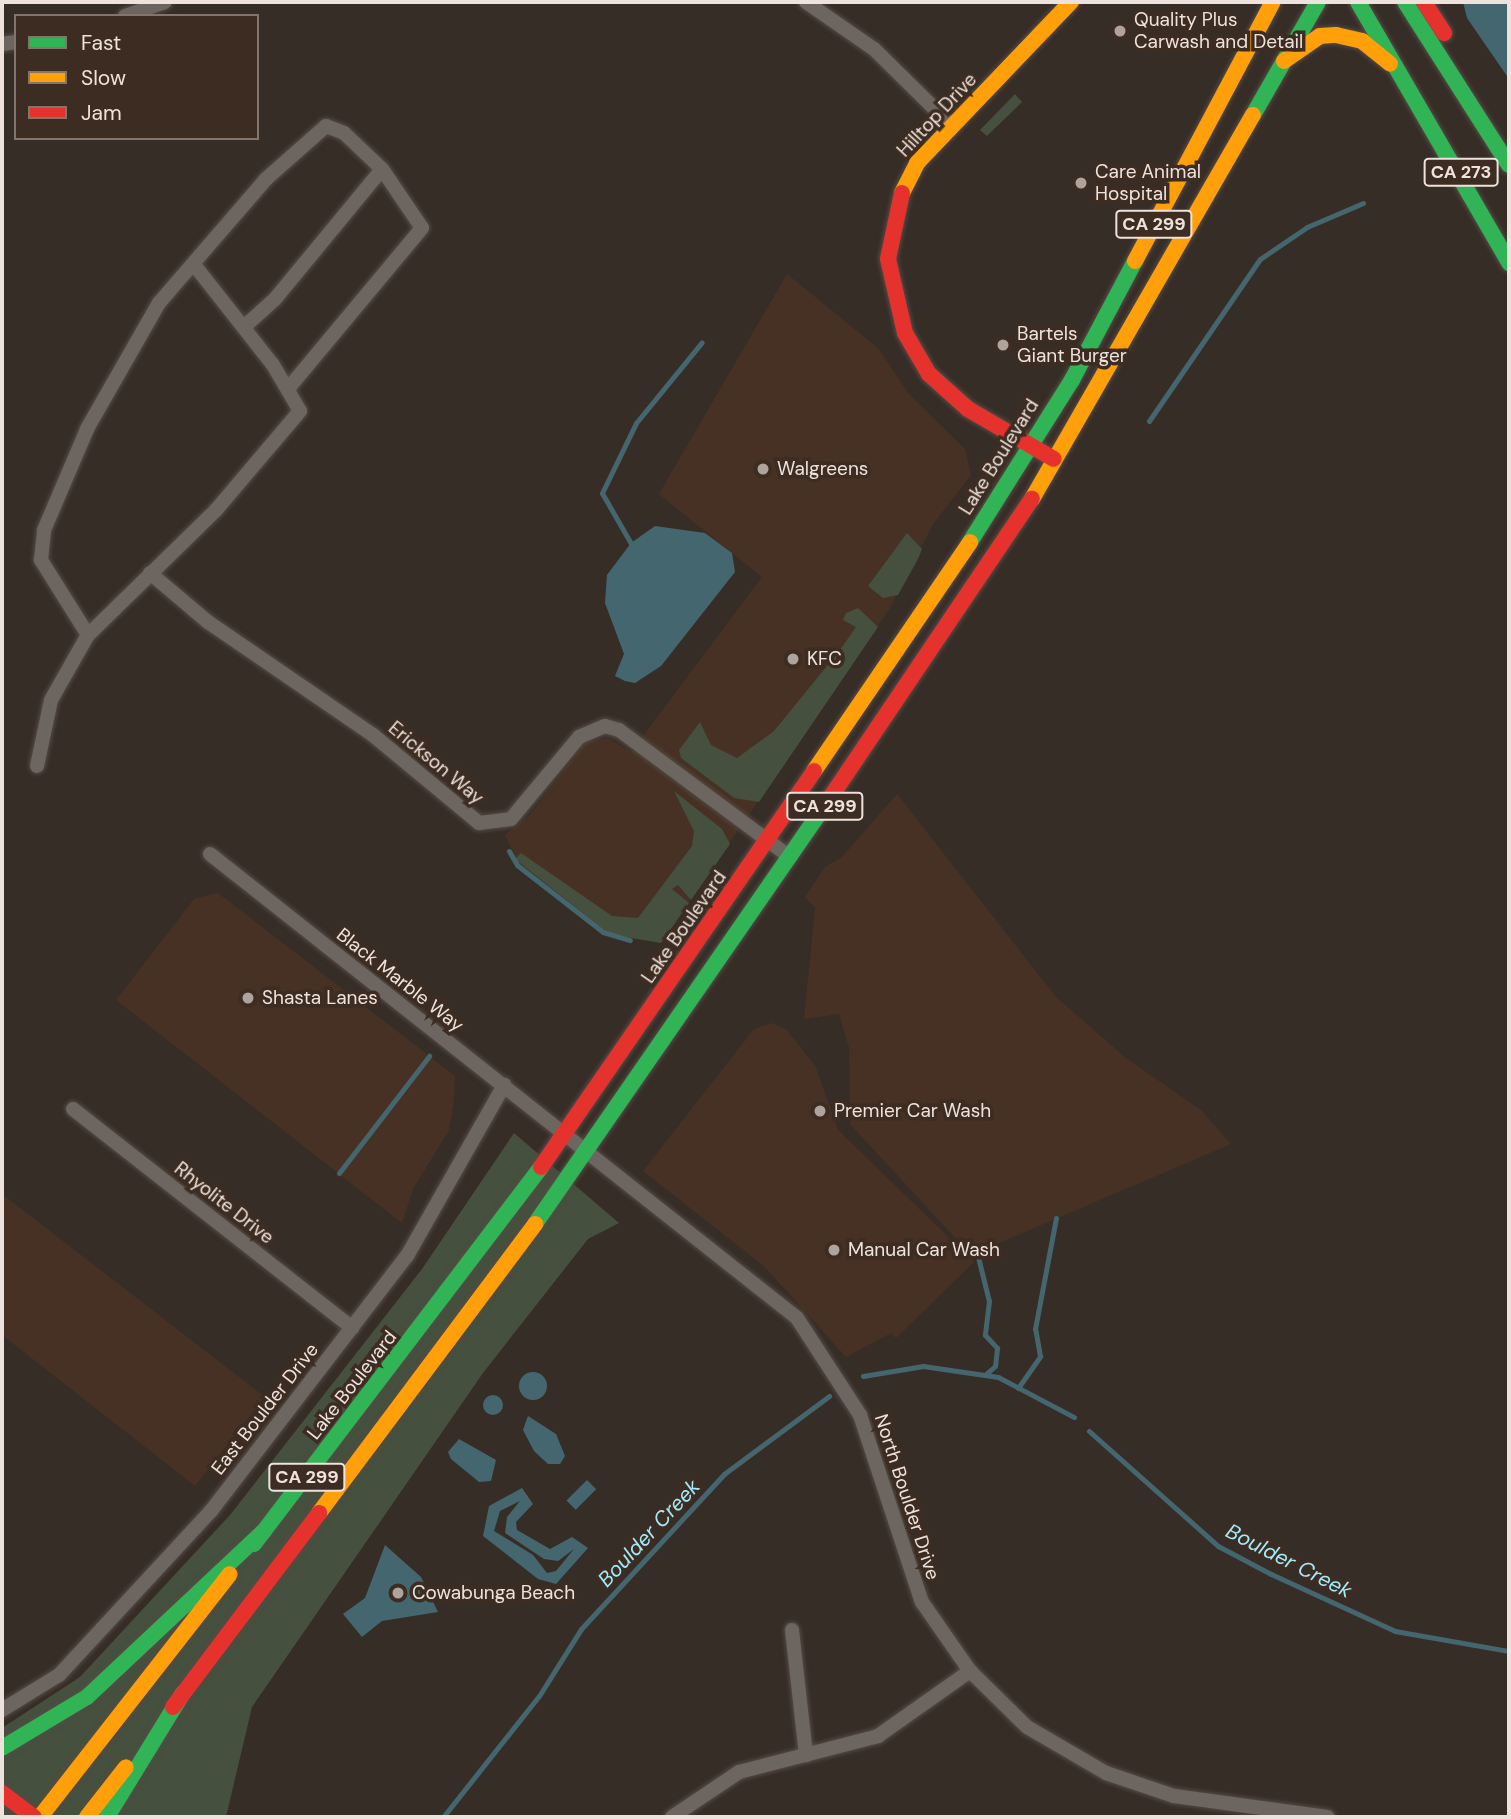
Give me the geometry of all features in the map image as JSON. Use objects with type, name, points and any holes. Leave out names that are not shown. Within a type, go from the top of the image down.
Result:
[{"type":"main road","name":"Hilltop Drive","points":[[1055,459],[968,409],[929,374],[905,334],[889,278],[895,205],[917,163],[1071,2]]},
{"type":"main road","name":"Lake Boulevard","points":[[40,1817],[265,1530],[568,1132],[770,842],[1032,446],[1273,2]]},
{"type":"main road","name":"CA 299","points":[[87,1817],[590,1149],[790,857],[1055,459],[1278,66],[1318,2]]},
{"type":"main road","name":"CA 273","points":[[1358,2],[1409,83],[1509,263]]},
{"type":"main road","name":"CA 273","points":[[1405,2],[1509,165]]},
{"type":"main road","points":[[1424,2],[1499,146]]},
{"type":"main road","points":[[1278,66],[1320,36],[1336,35],[1362,41],[1409,83]]},
{"type":"main road","points":[[2,1748],[87,1697],[265,1530]]},
{"type":"main road","points":[[107,1817],[183,1693]]},
{"type":"main road","points":[[2,1793],[34,1817]]},
{"type":"street","points":[[131,14],[165,2]]},
{"type":"street","points":[[806,2],[874,48],[952,126]]},
{"type":"street","points":[[88,635],[44,569],[44,530],[87,429],[145,325],[196,267],[266,179],[318,128],[344,133],[382,169],[416,213],[420,237],[288,389]]},
{"type":"street","points":[[245,326],[275,299],[382,169]]},
{"type":"street","points":[[37,766],[51,700],[88,635],[216,510],[300,411],[245,326],[196,267]]},
{"type":"street","name":"Erickson Way","points":[[150,573],[208,622],[373,735],[479,823],[511,819],[579,737],[605,726],[628,737],[790,857]]},
{"type":"street","name":"Black Marble Way","points":[[210,854],[504,1085],[568,1132]]},
{"type":"street","name":"East Boulder Drive","points":[[2,1710],[50,1684],[151,1578],[352,1328],[418,1240],[504,1085]]},
{"type":"street","name":"Rhyolite Drive","points":[[73,1109],[352,1328]]},
{"type":"street","name":"North Boulder Drive","points":[[568,1132],[766,1289],[834,1366],[860,1415],[914,1586],[970,1671],[1027,1727],[1106,1773],[1209,1806],[1328,1817]]},
{"type":"street","points":[[792,1630],[806,1755]]},
{"type":"street","points":[[672,1817],[739,1772],[878,1736],[970,1671]]},
{"type":"shaded area","points":[[787,274],[878,348],[908,393],[965,449],[971,475],[933,524],[890,608],[661,943],[613,936],[519,864],[505,835],[530,815],[585,743],[607,738],[631,752],[762,577],[659,494]]},
{"type":"shaded area","points":[[897,794],[1056,997],[1126,1058],[1202,1111],[1231,1144],[971,1255],[850,1124],[849,1048],[839,1014],[804,1019],[815,908],[805,897],[825,867],[842,857]]},
{"type":"shaded area","points":[[218,893],[428,1055],[338,1173],[116,1000],[194,899]]},
{"type":"shaded area","points":[[772,1023],[786,1029],[816,1067],[838,1130],[974,1262],[896,1338],[891,1333],[846,1357],[764,1266],[643,1171],[754,1029]]},
{"type":"shaded area","points":[[430,1057],[455,1076],[454,1102],[449,1130],[413,1189],[402,1223],[339,1174]]},
{"type":"shaded area","points":[[2,1194],[265,1397],[195,1486],[2,1335]]},
{"type":"green space","points":[[1015,94],[1022,102],[987,136],[980,130]]},
{"type":"green space","points":[[907,533],[922,549],[898,595],[883,598],[868,586]]},
{"type":"green space","points":[[858,608],[878,627],[759,802],[734,798],[681,758],[679,750],[700,722],[711,745],[737,758],[774,731],[856,627],[843,620],[846,613]]},
{"type":"green space","points":[[674,791],[722,829],[730,844],[691,900],[678,885],[672,889],[689,903],[661,943],[609,934],[515,859],[521,853],[612,916],[638,918],[692,846],[694,831]]},
{"type":"green space","points":[[514,1133],[619,1223],[588,1239],[483,1373],[252,1707],[226,1817],[2,1817],[2,1728],[80,1677],[230,1515],[422,1269]]},
{"type":"water","points":[[1463,2],[1509,2],[1509,79],[1467,18]]},
{"type":"water","points":[[655,526],[705,533],[732,553],[735,572],[661,666],[635,683],[615,676],[624,654],[605,603],[607,575],[631,543]]},
{"type":"water","points":[[533,1372],[543,1376],[547,1386],[543,1396],[533,1400],[523,1396],[519,1386],[523,1376]]},
{"type":"water","points":[[493,1395],[500,1398],[503,1405],[500,1412],[493,1415],[486,1412],[483,1405],[486,1398]]},
{"type":"water","points":[[528,1416],[556,1434],[565,1456],[560,1464],[548,1464],[534,1451],[523,1430]]},
{"type":"water","points":[[459,1439],[496,1460],[491,1481],[479,1482],[451,1459],[448,1452]]},
{"type":"water","points":[[587,1480],[596,1489],[576,1510],[566,1501]]},
{"type":"water","points":[[522,1488],[533,1504],[516,1522],[517,1530],[550,1549],[572,1537],[588,1548],[556,1584],[538,1579],[483,1536],[489,1506]],"holes":[[[520,1501],[507,1517],[505,1533],[544,1559],[558,1561],[574,1549],[556,1571],[547,1573],[533,1555],[494,1531],[500,1511]]]},
{"type":"water","name":"Cowabunga Beach","points":[[385,1545],[421,1577],[438,1612],[382,1621],[362,1637],[343,1614],[365,1598]]},
{"type":"waterway","points":[[1149,421],[1260,259],[1307,227],[1363,203]]},
{"type":"waterway","points":[[633,547],[602,493],[636,423],[702,342]]},
{"type":"waterway","points":[[509,851],[517,865],[603,932],[630,940]]},
{"type":"waterway","points":[[339,1173],[429,1056]]},
{"type":"waterway","points":[[1018,1388],[1040,1356],[1035,1329],[1056,1218]]},
{"type":"waterway","points":[[977,1253],[989,1301],[985,1335],[997,1348],[995,1366],[985,1375]]},
{"type":"waterway","name":"Boulder Creek","points":[[863,1376],[923,1366],[998,1377],[1074,1417]]},
{"type":"waterway","name":"Boulder Creek","points":[[443,1817],[539,1696],[581,1629],[724,1474],[829,1396]]},
{"type":"waterway","name":"Boulder Creek","points":[[1089,1431],[1218,1546],[1271,1574],[1395,1631],[1509,1651]]},
{"type":"traffic: fast","points":[[1253,115],[1318,2]]},
{"type":"traffic: fast","points":[[1358,2],[1509,263]]},
{"type":"traffic: fast","points":[[1405,2],[1509,165]]},
{"type":"traffic: fast","points":[[970,542],[1072,380],[1135,261]]},
{"type":"traffic: fast","points":[[535,1224],[830,798]]},
{"type":"traffic: fast","points":[[254,1544],[541,1167]]},
{"type":"traffic: fast","points":[[2,1748],[87,1697],[265,1530]]},
{"type":"traffic: fast","points":[[107,1817],[183,1693]]},
{"type":"traffic: slow","points":[[902,193],[917,163],[1071,2]]},
{"type":"traffic: slow","points":[[1135,261],[1273,2]]},
{"type":"traffic: slow","points":[[1284,61],[1320,36],[1336,35],[1362,41],[1390,64]]},
{"type":"traffic: slow","points":[[1032,499],[1253,115]]},
{"type":"traffic: slow","points":[[814,771],[970,542]]},
{"type":"traffic: slow","points":[[319,1513],[535,1224]]},
{"type":"traffic: slow","points":[[40,1817],[230,1574]]},
{"type":"traffic: slow","points":[[87,1817],[126,1767]]},
{"type":"traffic: jam","points":[[1424,2],[1444,33]]},
{"type":"traffic: jam","points":[[902,193],[888,259],[905,333],[929,374],[968,409],[1054,459]]},
{"type":"traffic: jam","points":[[830,798],[1032,499]]},
{"type":"traffic: jam","points":[[541,1167],[814,771]]},
{"type":"traffic: jam","points":[[173,1707],[319,1513]]},
{"type":"traffic: jam","points":[[2,1793],[34,1817]]},
{"type":"place","name":"Quality Plus Carwash and Detail","points":[[1120,31]]},
{"type":"place","name":"Care Animal Hospital","points":[[1081,183]]},
{"type":"place","name":"Bartels Giant Burger","points":[[1003,345]]},
{"type":"place","name":"Walgreens","points":[[763,469]]},
{"type":"place","name":"KFC","points":[[793,659]]},
{"type":"place","name":"Shasta Lanes","points":[[248,998]]},
{"type":"place","name":"Premier Car Wash","points":[[820,1111]]},
{"type":"place","name":"Manual Car Wash","points":[[834,1250]]},
{"type":"place","name":"Cowabunga Beach","points":[[398,1593]]}]
